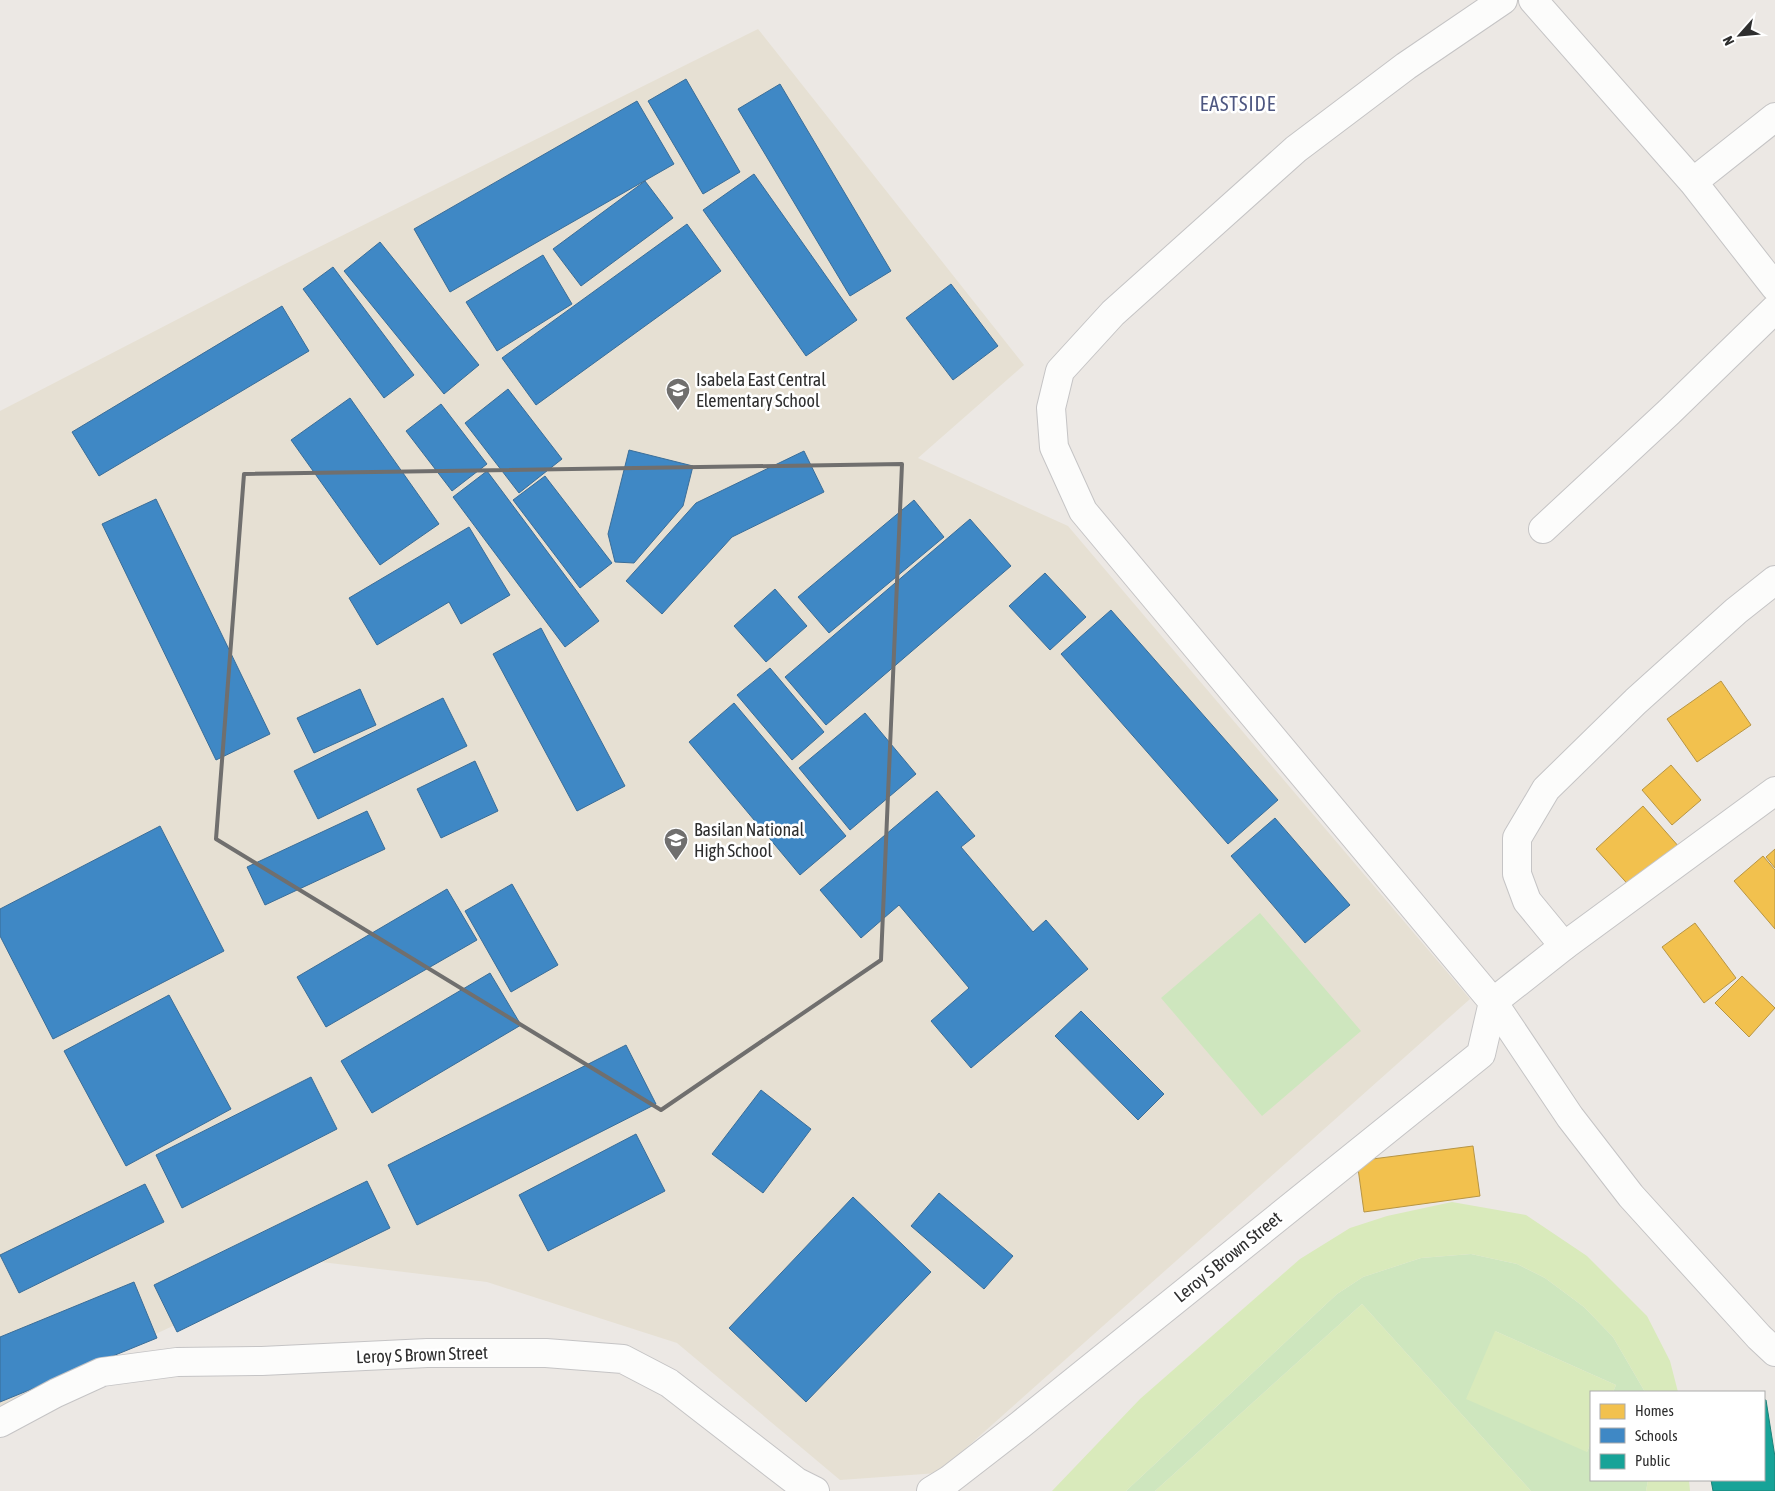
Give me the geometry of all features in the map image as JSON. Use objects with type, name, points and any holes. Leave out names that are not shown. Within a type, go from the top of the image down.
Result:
[{"type":"street","points":[[1503,0],[1406,66],[1296,149],[1113,313],[1060,370],[1051,408],[1054,447],[1083,511],[1493,1002],[1570,1117],[1631,1196],[1759,1337],[1775,1352]]},
{"type":"street","points":[[1533,0],[1692,182],[1775,287]]},
{"type":"street","points":[[1692,182],[1775,117]]},
{"type":"street","points":[[1543,529],[1669,412],[1775,309]]},
{"type":"street","points":[[1564,946],[1527,901],[1517,874],[1517,838],[1546,789],[1643,695],[1736,611],[1775,580]]},
{"type":"street","points":[[1493,1002],[1564,946],[1775,791]]},
{"type":"street","name":"Leroy S Brown Street","points":[[931,1491],[949,1480],[1020,1425],[1481,1054],[1493,1002]]},
{"type":"street","name":"Leroy S Brown Street","points":[[0,1423],[56,1393],[102,1372],[177,1362],[262,1361],[427,1354],[546,1353],[623,1359],[669,1382],[797,1482],[815,1491]]},
{"type":"highlighted area","points":[[902,464],[881,960],[661,1110],[216,839],[244,474]]},
{"type":"shaded area","name":"Basilan National High School","points":[[758,29],[1024,365],[918,458],[1068,526],[1470,999],[938,1473],[840,1480],[677,1343],[487,1282],[313,1261],[0,1406],[0,411],[279,267]]},
{"type":"green space","points":[[1260,913],[1361,1031],[1262,1116],[1161,998]]},
{"type":"green space","points":[[1452,1202],[1526,1215],[1587,1256],[1647,1316],[1670,1361],[1678,1391],[1644,1391],[1613,1337],[1584,1307],[1545,1278],[1517,1264],[1471,1254],[1421,1258],[1363,1277],[1337,1294],[1126,1491],[1052,1491],[1140,1399],[1300,1259],[1350,1228],[1387,1216]]},
{"type":"green space","points":[[1471,1254],[1517,1264],[1545,1278],[1584,1307],[1613,1337],[1644,1391],[1613,1391],[1616,1385],[1495,1331],[1587,1452],[1590,1444],[1590,1481],[1648,1481],[1646,1491],[1531,1491],[1362,1304],[1155,1491],[1126,1491],[1337,1294],[1363,1277],[1421,1258]]},
{"type":"green space","points":[[1362,1304],[1531,1491],[1155,1491]]},
{"type":"green space","points":[[1495,1331],[1616,1385],[1613,1391],[1590,1391],[1590,1444],[1587,1452],[1466,1399]]},
{"type":"green space","points":[[1648,1481],[1689,1481],[1690,1491],[1646,1491]]},
{"type":"building: Homes","points":[[1721,681],[1751,725],[1697,762],[1667,719]]},
{"type":"building: Homes","points":[[1671,765],[1701,800],[1672,825],[1642,790]]},
{"type":"building: Homes","points":[[1643,806],[1680,848],[1633,890],[1596,849]]},
{"type":"building: Homes","points":[[1775,849],[1775,868],[1766,857]]},
{"type":"building: Homes","points":[[1763,856],[1775,870],[1775,929],[1734,881]]},
{"type":"building: Homes","points":[[1695,923],[1736,978],[1704,1003],[1662,947]]},
{"type":"building: Homes","points":[[1742,976],[1775,1008],[1749,1037],[1715,1003]]},
{"type":"building: Homes","points":[[1473,1146],[1480,1196],[1364,1212],[1357,1161]]},
{"type":"building: Schools","points":[[686,79],[740,172],[703,194],[648,101]]},
{"type":"building: Schools","points":[[780,84],[891,271],[850,296],[738,109]]},
{"type":"building: Schools","points":[[637,101],[674,164],[450,292],[414,229]]},
{"type":"building: Schools","points":[[754,174],[857,320],[806,356],[703,210]]},
{"type":"building: Schools","points":[[645,181],[673,218],[581,286],[553,249]]},
{"type":"building: Schools","points":[[687,224],[721,271],[536,405],[502,358]]},
{"type":"building: Schools","points":[[380,242],[479,365],[444,394],[344,271]]},
{"type":"building: Schools","points":[[543,255],[572,304],[497,351],[466,302]]},
{"type":"building: Schools","points":[[333,267],[414,375],[384,398],[303,289]]},
{"type":"building: Schools","points":[[951,284],[998,346],[953,380],[906,318]]},
{"type":"building: Schools","points":[[282,306],[309,351],[99,476],[72,432]]},
{"type":"building: Schools","points":[[508,389],[562,459],[519,493],[465,423]]},
{"type":"building: Schools","points":[[350,398],[439,524],[380,565],[291,440]]},
{"type":"building: Schools","points":[[441,404],[487,464],[452,491],[406,431]]},
{"type":"building: Schools","points":[[629,450],[693,466],[683,506],[634,563],[615,562],[608,534]]},
{"type":"building: Schools","points":[[804,451],[824,492],[732,537],[662,614],[626,581],[696,503]]},
{"type":"building: Schools","points":[[487,471],[599,621],[565,647],[453,497]]},
{"type":"building: Schools","points":[[545,476],[612,563],[580,588],[513,500]]},
{"type":"building: Schools","points":[[156,499],[270,734],[216,760],[102,524]]},
{"type":"building: Schools","points":[[914,500],[944,537],[829,633],[798,597]]},
{"type":"building: Schools","points":[[970,519],[1011,566],[826,725],[785,677]]},
{"type":"building: Schools","points":[[469,527],[510,595],[461,624],[449,602],[377,645],[349,598]]},
{"type":"building: Schools","points":[[1045,573],[1086,617],[1050,650],[1009,606]]},
{"type":"building: Schools","points":[[775,589],[807,626],[766,662],[734,626]]},
{"type":"building: Schools","points":[[1111,610],[1278,800],[1228,844],[1061,654]]},
{"type":"building: Schools","points":[[541,628],[625,786],[577,811],[493,654]]},
{"type":"building: Schools","points":[[770,668],[824,732],[792,760],[737,695]]},
{"type":"building: Schools","points":[[360,689],[376,725],[314,753],[297,718]]},
{"type":"building: Schools","points":[[443,698],[467,746],[318,819],[294,771]]},
{"type":"building: Schools","points":[[734,703],[846,836],[800,875],[689,742]]},
{"type":"building: Schools","points":[[865,713],[916,774],[850,830],[799,768]]},
{"type":"building: Schools","points":[[475,761],[498,811],[441,838],[417,789]]},
{"type":"building: Schools","points":[[937,791],[975,836],[961,847],[1033,932],[1046,920],[1088,969],[971,1068],[931,1021],[969,988],[899,905],[861,938],[820,890]]},
{"type":"building: Schools","points":[[367,811],[385,849],[265,905],[247,867]]},
{"type":"building: Schools","points":[[1275,818],[1350,905],[1305,943],[1231,856]]},
{"type":"building: Schools","points":[[160,826],[224,951],[53,1039],[0,936],[0,909]]},
{"type":"building: Schools","points":[[512,884],[558,965],[511,992],[465,911]]},
{"type":"building: Schools","points":[[447,889],[477,940],[326,1027],[297,977]]},
{"type":"building: Schools","points":[[490,973],[521,1025],[372,1113],[341,1061]]},
{"type":"building: Schools","points":[[169,995],[231,1109],[126,1166],[64,1051]]},
{"type":"building: Schools","points":[[1081,1011],[1164,1094],[1138,1120],[1055,1036]]},
{"type":"building: Schools","points":[[626,1045],[656,1104],[417,1225],[388,1165]]},
{"type":"building: Schools","points":[[311,1077],[337,1129],[182,1208],[156,1155]]},
{"type":"building: Schools","points":[[761,1090],[811,1129],[763,1193],[712,1154]]},
{"type":"building: Schools","points":[[636,1134],[665,1191],[548,1251],[519,1195]]},
{"type":"building: Schools","points":[[367,1181],[390,1228],[177,1332],[154,1285]]},
{"type":"building: Schools","points":[[145,1184],[164,1222],[19,1293],[0,1255]]},
{"type":"building: Schools","points":[[939,1193],[1013,1256],[984,1289],[911,1226]]},
{"type":"building: Schools","points":[[853,1197],[931,1272],[806,1402],[729,1328]]},
{"type":"building: Schools","points":[[134,1282],[157,1338],[0,1402],[0,1337]]},
{"type":"building: Public","points":[[1766,1400],[1775,1457],[1775,1491],[1713,1491],[1711,1481],[1765,1481]]},
{"type":"place","name":"Isabela East Central Elementary School","points":[[678,411]]},
{"type":"place","name":"Basilan National High School","points":[[676,861]]},
{"type":"district","name":"EASTSIDE","points":[[1238,104]]}]
